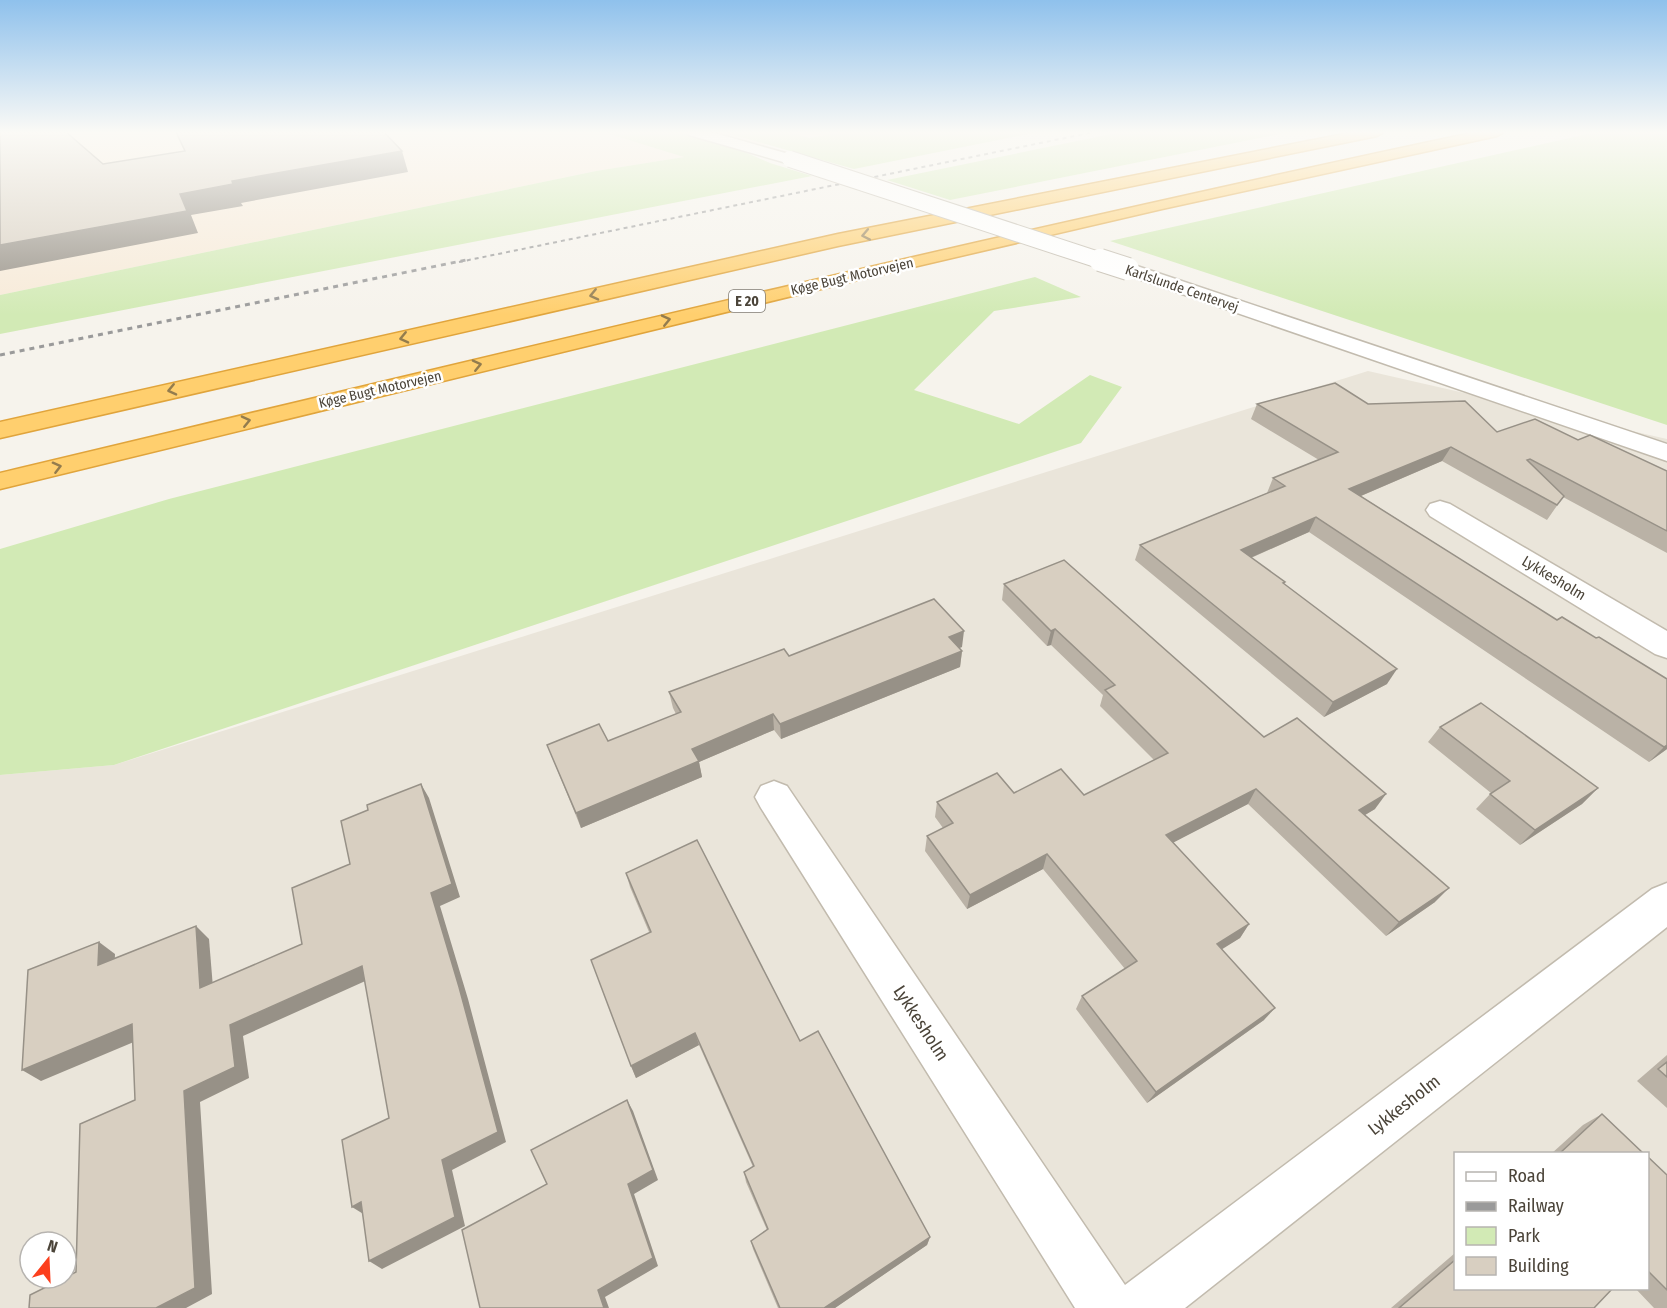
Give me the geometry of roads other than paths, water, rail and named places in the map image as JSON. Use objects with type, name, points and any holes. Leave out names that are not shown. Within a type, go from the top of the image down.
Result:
[{"type":"highway","points":[[0,430],[838,240],[1072,193]]},
{"type":"highway","name":"Køge Bugt Motorvejen","points":[[0,481],[873,271],[1213,193]]},
{"type":"street","name":"Karlslunde Centervej","points":[[895,193],[1128,269],[1667,453]]},
{"type":"street","name":"Lykkesholm","points":[[1440,510],[1667,646]]},
{"type":"street","name":"Lykkesholm","points":[[774,797],[1107,1308]]},
{"type":"street","name":"Lykkesholm","points":[[1140,1308],[1667,902]]},
{"type":"railway","points":[[459,262],[796,193]]},
{"type":"railway","points":[[0,355],[466,260]]}]
